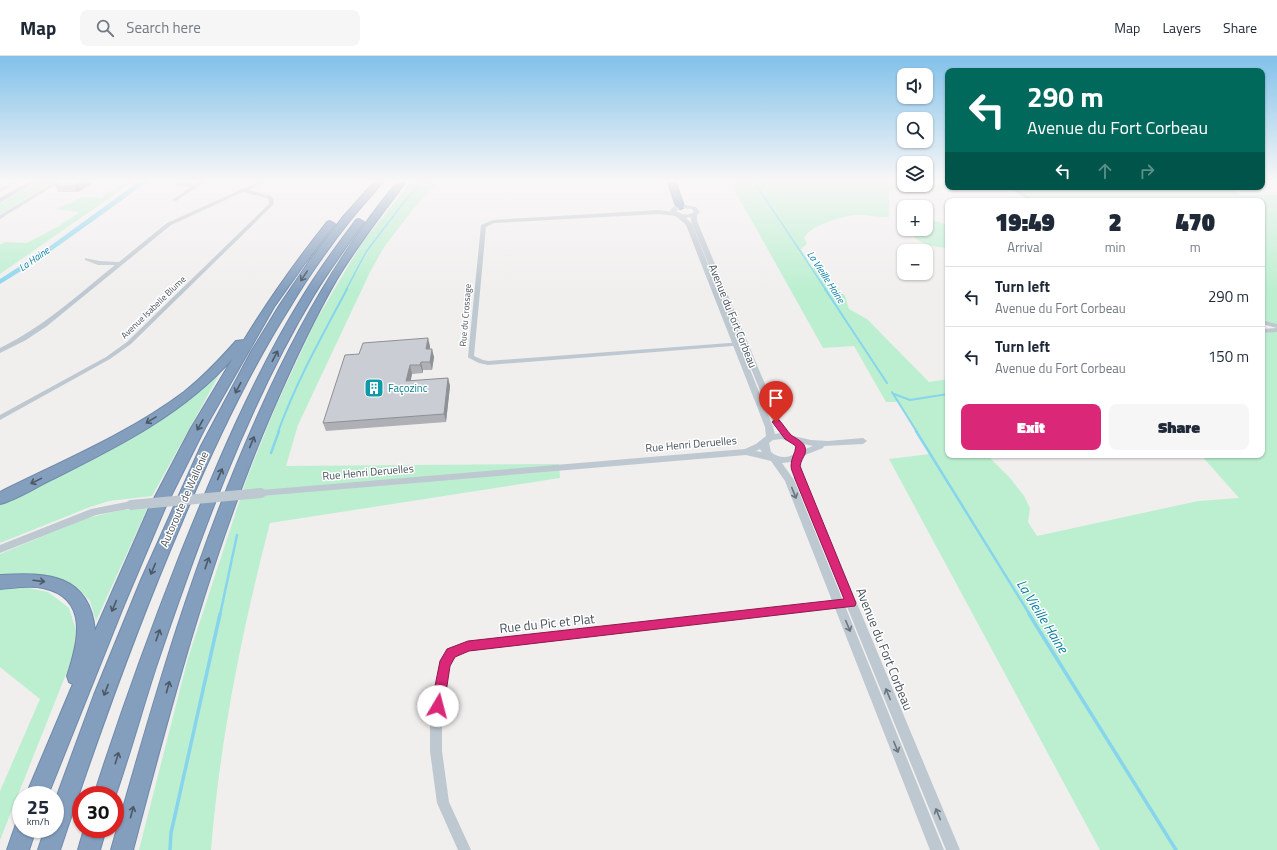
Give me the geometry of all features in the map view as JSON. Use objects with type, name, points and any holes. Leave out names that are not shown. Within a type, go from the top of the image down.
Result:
[{"type":"highway","name":"Autoroute de Wallonie","points":[[49,850],[84,745],[138,605],[180,505],[217,426],[283,308],[337,230],[348,217]]},
{"type":"highway","name":"Autoroute de Wallonie","points":[[108,786],[122,739],[170,603],[241,423],[273,358],[302,307],[352,230],[363,217]]},
{"type":"highway","points":[[122,850],[175,663],[229,501],[260,422],[316,307],[361,232],[372,217]]},
{"type":"highway","points":[[356,242],[377,217]]},
{"type":"highway","points":[[41,786],[114,605],[157,508],[198,428],[269,307],[299,264],[335,218]]},
{"type":"highway","points":[[0,498],[97,451],[136,429],[172,406],[222,363],[269,307]]},
{"type":"highway","points":[[0,582],[33,580],[43,581],[62,588],[79,601],[87,618],[86,642],[80,665],[58,719],[41,786]]},
{"type":"highway","points":[[18,850],[22,838]]},
{"type":"highway","points":[[89,850],[92,838]]},
{"type":"street","points":[[0,351],[35,332],[169,224],[184,217]]},
{"type":"street","name":"Avenue Isabelle Blume","points":[[0,418],[108,358],[133,339],[258,217]]},
{"type":"street","name":"Rue du Crossage","points":[[576,217],[493,222],[483,226],[471,357],[481,362],[488,363],[744,344]]},
{"type":"street","name":"Avenue du Fort Corbeau","points":[[683,217],[689,224],[769,428],[768,440]]},
{"type":"street","name":"Avenue du Fort Corbeau","points":[[694,217],[694,221],[776,420],[791,438]]},
{"type":"street","points":[[87,260],[98,263],[120,264]]},
{"type":"street","points":[[1265,323],[1277,326]]},
{"type":"street","points":[[1265,331],[1277,330]]},
{"type":"street","points":[[863,441],[822,445],[809,444],[791,438],[776,436],[768,440],[765,450],[773,458],[789,480],[937,850]]},
{"type":"street","points":[[791,438],[800,446],[799,456]]},
{"type":"street","name":"Rue Henri Deruelles","points":[[746,452],[768,440]]},
{"type":"street","points":[[773,458],[787,461],[822,445]]},
{"type":"street","name":"Rue Henri Deruelles","points":[[0,549],[94,512],[131,505],[746,452],[773,458]]},
{"type":"street","name":"Avenue du Fort Corbeau","points":[[799,456],[796,466],[800,479],[953,850]]},
{"type":"street","name":"Rue du Pic et Plat","points":[[465,850],[443,803],[436,751],[436,720],[444,665],[451,653],[468,646],[851,603]]},
{"type":"green space","points":[[72,217],[82,217],[0,274],[0,245],[5,242],[27,243]]},
{"type":"green space","points":[[383,217],[407,217],[384,247],[370,272],[298,425],[286,466],[559,464],[560,478],[270,523],[250,604],[233,685],[220,767],[211,850],[139,850],[188,658],[247,478],[276,406],[315,322],[364,240]]},
{"type":"green space","points":[[750,217],[845,217],[826,222],[813,229],[804,238],[807,244],[801,249],[812,267],[822,272],[845,296],[849,309],[867,319],[929,382],[945,379],[945,458],[990,458],[1010,478],[1024,496],[1030,508],[1028,522],[1037,536],[1198,501],[1239,498],[1204,458],[1265,458],[1265,331],[1277,330],[1277,850],[1100,850],[889,459],[930,454],[898,402],[886,402],[854,346],[823,348]]},
{"type":"green space","points":[[1265,217],[1277,217],[1277,326],[1265,323]]},
{"type":"green space","points":[[933,220],[945,224],[945,248],[933,245],[933,244],[925,244],[914,236],[933,236]]},
{"type":"green space","points":[[225,364],[152,496],[109,501],[90,507],[0,543],[0,502],[116,444]]},
{"type":"green space","points":[[147,509],[96,621],[90,601],[81,591],[62,580],[41,576],[0,579],[0,554],[87,518],[122,510]]},
{"type":"green space","points":[[24,587],[48,592],[69,608],[76,630],[72,659],[21,786],[12,786],[12,810],[0,840],[0,791],[40,699],[0,667],[0,589]]},
{"type":"water","name":"La Haine","points":[[90,217],[99,217],[57,247],[0,284],[0,279],[42,252]]},
{"type":"building","name":"Façozinc","points":[[428,338],[426,349],[432,349],[430,362],[421,362],[420,365],[410,365],[406,381],[448,378],[444,414],[323,423],[345,355],[359,354],[363,343]]},
{"type":"waterway","points":[[346,290],[366,252],[393,217]]},
{"type":"waterway","name":"La Vieille Haine","points":[[778,217],[826,290]]},
{"type":"waterway","points":[[278,432],[301,377],[347,289]]},
{"type":"waterway","name":"La Vieille Haine","points":[[825,289],[887,383]]},
{"type":"waterway","name":"La Vieille Haine","points":[[892,392],[917,432]]},
{"type":"waterway","points":[[894,394],[910,400],[945,394]]},
{"type":"waterway","points":[[271,453],[279,431]]},
{"type":"waterway","name":"La Vieille Haine","points":[[916,431],[1030,615]]},
{"type":"waterway","points":[[220,615],[237,535]]},
{"type":"waterway","points":[[170,850],[171,833],[220,614]]},
{"type":"waterway","name":"La Vieille Haine","points":[[1029,614],[1176,850]]},
{"type":"place","name":"Façozinc","points":[[374,388]]},
{"type":"route","points":[[438,706],[444,665],[451,653],[468,646],[851,603],[800,479],[796,466],[797,457],[801,450],[800,446],[798,442],[788,437],[776,422]]}]
